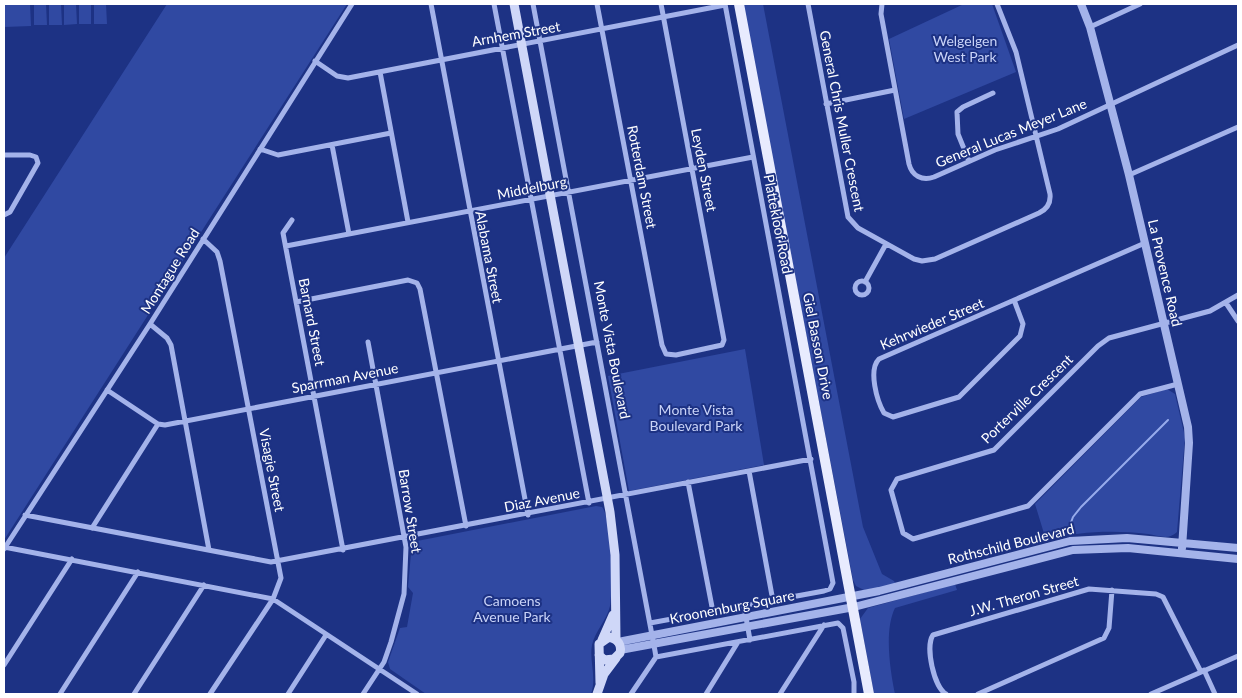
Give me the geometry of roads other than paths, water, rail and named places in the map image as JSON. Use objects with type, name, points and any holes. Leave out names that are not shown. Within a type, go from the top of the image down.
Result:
[{"type":"main road","points":[[514,4],[608,499],[616,555],[615,603],[618,648],[600,683],[597,694]]},
{"type":"main road","name":"Giel Basson Drive","points":[[739,4],[869,694]]},
{"type":"main road","points":[[600,683],[598,647],[612,619],[615,603]]},
{"type":"main road","points":[[602,640],[609,638],[618,648]]},
{"type":"main road","points":[[599,655],[606,660],[618,648]]},
{"type":"street","name":"Montague Road","points":[[4,548],[150,324],[352,4]]},
{"type":"street","name":"Alabama Street","points":[[431,4],[528,515]]},
{"type":"street","points":[[494,4],[589,503]]},
{"type":"street","name":"Monte Vista Boulevard","points":[[532,4],[656,657]]},
{"type":"street","name":"Rotterdam Street","points":[[597,4],[662,346],[666,354]]},
{"type":"street","name":"Leyden Street","points":[[661,4],[724,340],[722,346],[676,355],[666,354]]},
{"type":"street","name":"Arnhem Street","points":[[315,61],[343,78],[540,42],[725,4]]},
{"type":"street","name":"Plattekloof Road","points":[[725,4],[834,578],[832,586],[824,591]]},
{"type":"street","name":"General Chris Muller Crescent","points":[[808,4],[848,217],[858,228],[914,259],[931,260],[1043,211],[1050,201],[1050,194],[1016,52],[998,4]]},
{"type":"street","name":"General Lucas Meyer Lane","points":[[882,4],[881,14],[909,164],[915,174],[921,178],[930,178],[969,161],[1036,137],[1238,45]]},
{"type":"street","name":"La Provence Road","points":[[1081,4],[1090,27],[1129,175],[1178,384],[1189,443],[1181,553]]},
{"type":"street","points":[[1090,27],[1140,4]]},
{"type":"street","points":[[380,72],[408,222]]},
{"type":"street","points":[[826,104],[895,90]]},
{"type":"street","points":[[969,161],[958,134],[957,112],[963,107],[994,93]]},
{"type":"street","points":[[1129,175],[1238,127]]},
{"type":"street","points":[[260,149],[278,155],[390,133]]},
{"type":"street","points":[[332,145],[349,234]]},
{"type":"street","points":[[4,155],[30,154],[36,157],[38,163],[10,212],[4,215]]},
{"type":"street","name":"Middelburg","points":[[286,246],[753,157]]},
{"type":"street","name":"Barnard Street","points":[[292,220],[283,233],[343,550]]},
{"type":"street","name":"Visagie Street","points":[[203,239],[217,252],[220,261],[278,562],[280,582],[273,599],[210,694]]},
{"type":"street","name":"Kehrwieder Street","points":[[1014,300],[1024,324],[1020,336],[960,397],[902,415],[889,417],[884,413],[874,376],[874,366],[879,359],[1144,243]]},
{"type":"street","points":[[865,282],[886,244]]},
{"type":"street","points":[[296,302],[408,280],[417,283],[420,289],[437,373],[466,526]]},
{"type":"street","name":"Porterville Crescent","points":[[1178,384],[1140,394],[1028,506],[913,539],[903,533],[891,490],[896,479],[994,450],[1103,342],[1118,334],[1210,311],[1238,295]]},
{"type":"street","points":[[1226,303],[1238,321]]},
{"type":"street","points":[[150,324],[172,346],[210,550]]},
{"type":"street","name":"Barrow Street","points":[[363,694],[379,670],[392,642],[404,594],[406,547],[368,342]]},
{"type":"street","name":"Sparrman Avenue","points":[[158,424],[186,422],[248,408],[596,342]]},
{"type":"street","points":[[92,528],[158,424],[107,390]]},
{"type":"street","name":"Diaz Avenue","points":[[25,515],[278,562],[810,459]]},
{"type":"street","points":[[749,471],[773,601]]},
{"type":"street","points":[[688,482],[712,612]]},
{"type":"street","name":"Rothschild Boulevard","points":[[853,602],[1070,541],[1127,538],[1238,548]]},
{"type":"street","points":[[4,548],[72,559],[273,599],[417,694]]},
{"type":"street","name":"Rothschild Boulevard","points":[[853,602],[1073,550],[1118,548],[1238,559]]},
{"type":"street","points":[[4,665],[72,559]]},
{"type":"street","points":[[60,694],[138,572]]},
{"type":"street","points":[[134,694],[204,585]]},
{"type":"street","name":"J.W. Theron Street","points":[[946,694],[937,686],[929,647],[931,638],[936,633],[1089,590],[1156,594],[1163,597],[1203,671]]},
{"type":"street","points":[[978,694],[1104,638],[1109,628],[1112,590]]},
{"type":"street","name":"Kroonenburg Square","points":[[650,623],[824,591]]},
{"type":"street","name":"Kroonenburg Square","points":[[618,648],[652,635],[746,617],[853,602]]},
{"type":"street","name":"Kroonenburg Square","points":[[618,648],[654,645],[748,628],[853,602]]},
{"type":"street","points":[[744,606],[750,640]]},
{"type":"street","points":[[631,694],[656,657],[840,623],[843,628],[854,682],[854,694]]},
{"type":"street","points":[[780,694],[824,625]]},
{"type":"street","points":[[288,694],[326,635]]},
{"type":"street","points":[[706,694],[738,642]]},
{"type":"street","points":[[1151,694],[1238,656]]},
{"type":"street","points":[[1203,671],[1215,694]]},
{"type":"waterway","points":[[1070,525],[1073,517],[1081,507],[1168,420]]},
{"type":"park label","name":"Welgelgen West Park","points":[[965,49]]},
{"type":"park label","name":"Monte Vista Boulevard Park","points":[[696,418]]},
{"type":"park label","name":"Camoens Avenue Park","points":[[512,610]]}]
